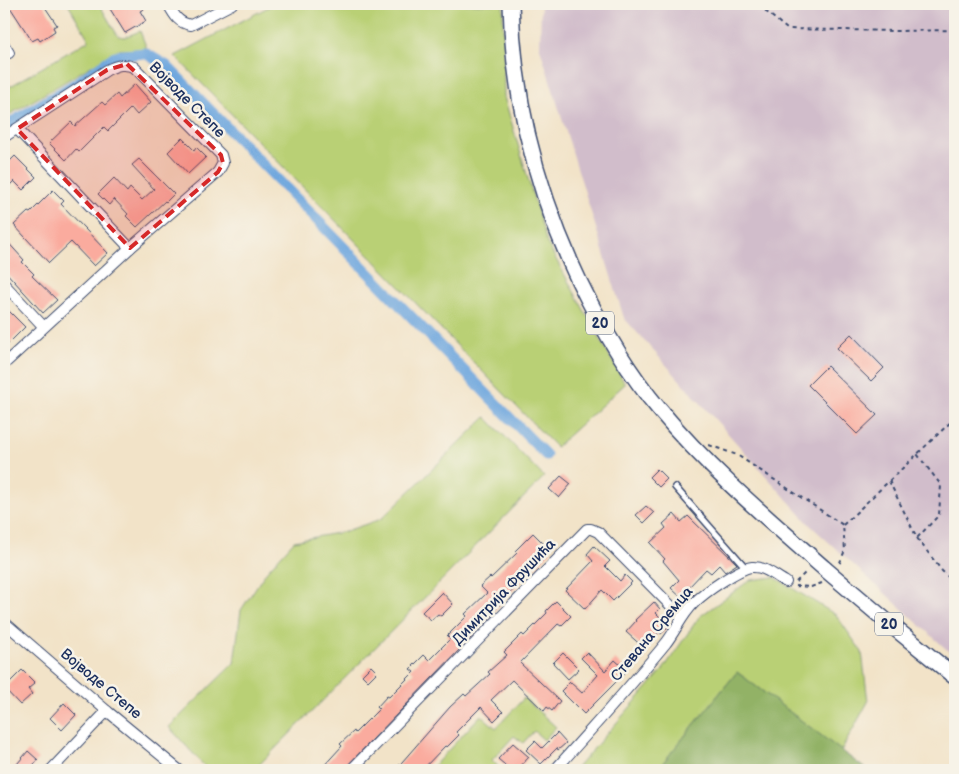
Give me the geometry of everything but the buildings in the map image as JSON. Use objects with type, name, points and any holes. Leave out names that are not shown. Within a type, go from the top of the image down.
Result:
[{"type":"main road","name":"20","points":[[511,4],[519,94],[526,133],[540,185],[557,232],[605,332],[658,408],[824,576],[955,677]]},
{"type":"street","points":[[168,4],[177,19],[191,25],[232,4]]},
{"type":"street","name":"Војводе Степе","points":[[4,137],[107,70],[116,65],[126,64],[134,67],[221,155],[223,163],[218,172],[43,326],[4,364]]},
{"type":"street","points":[[17,129],[130,248]]},
{"type":"street","points":[[4,284],[43,326]]},
{"type":"street","name":"Димитрија Фрушића","points":[[351,770],[587,529],[591,528],[598,532],[682,617]]},
{"type":"street","points":[[747,568],[753,567],[766,570],[790,584]]},
{"type":"street","name":"Стевана Сремца","points":[[555,770],[665,644],[694,602],[722,582],[747,568]]},
{"type":"street","name":"Војводе Степе","points":[[4,622],[179,770]]},
{"type":"street","points":[[51,770],[107,711]]},
{"type":"lane","points":[[675,488],[747,568]]},
{"type":"path","points":[[762,4],[763,9],[787,29],[955,30]]},
{"type":"path","points":[[842,525],[955,418]]},
{"type":"path","points":[[684,436],[737,455],[842,525],[845,550],[841,563]]},
{"type":"path","points":[[917,454],[941,485],[938,515],[918,538]]},
{"type":"path","points":[[889,481],[918,538],[942,571],[955,583]]},
{"type":"path","points":[[790,584],[809,568]]},
{"type":"path","points":[[790,584],[811,587],[824,576]]},
{"type":"highlighted area","points":[[127,64],[221,155],[223,163],[218,172],[130,248],[17,129],[107,70]]},
{"type":"shaded area","points":[[541,4],[955,4],[955,657],[811,526],[624,318],[540,48]]},
{"type":"green space","points":[[68,4],[99,4],[118,36],[125,37],[140,31],[147,49],[118,50],[4,118],[4,90],[89,40]]},
{"type":"green space","points":[[274,4],[503,4],[504,97],[547,243],[625,384],[556,447],[175,56]]},
{"type":"green space","points":[[486,417],[544,477],[254,770],[208,770],[169,727],[234,663],[241,610],[266,572],[294,541],[343,532],[381,519]]},
{"type":"green space","points":[[774,577],[836,615],[862,652],[868,702],[841,751],[737,672],[657,770],[575,770],[662,671],[699,617],[750,580]]},
{"type":"green space","points":[[737,672],[867,770],[657,770]]},
{"type":"green space","points":[[524,698],[556,727],[544,740],[534,731],[523,743],[514,736],[492,760],[499,770],[430,770],[481,715],[496,728]]},
{"type":"waterway","points":[[4,127],[78,82],[115,56],[145,53],[167,66],[546,455]]}]
